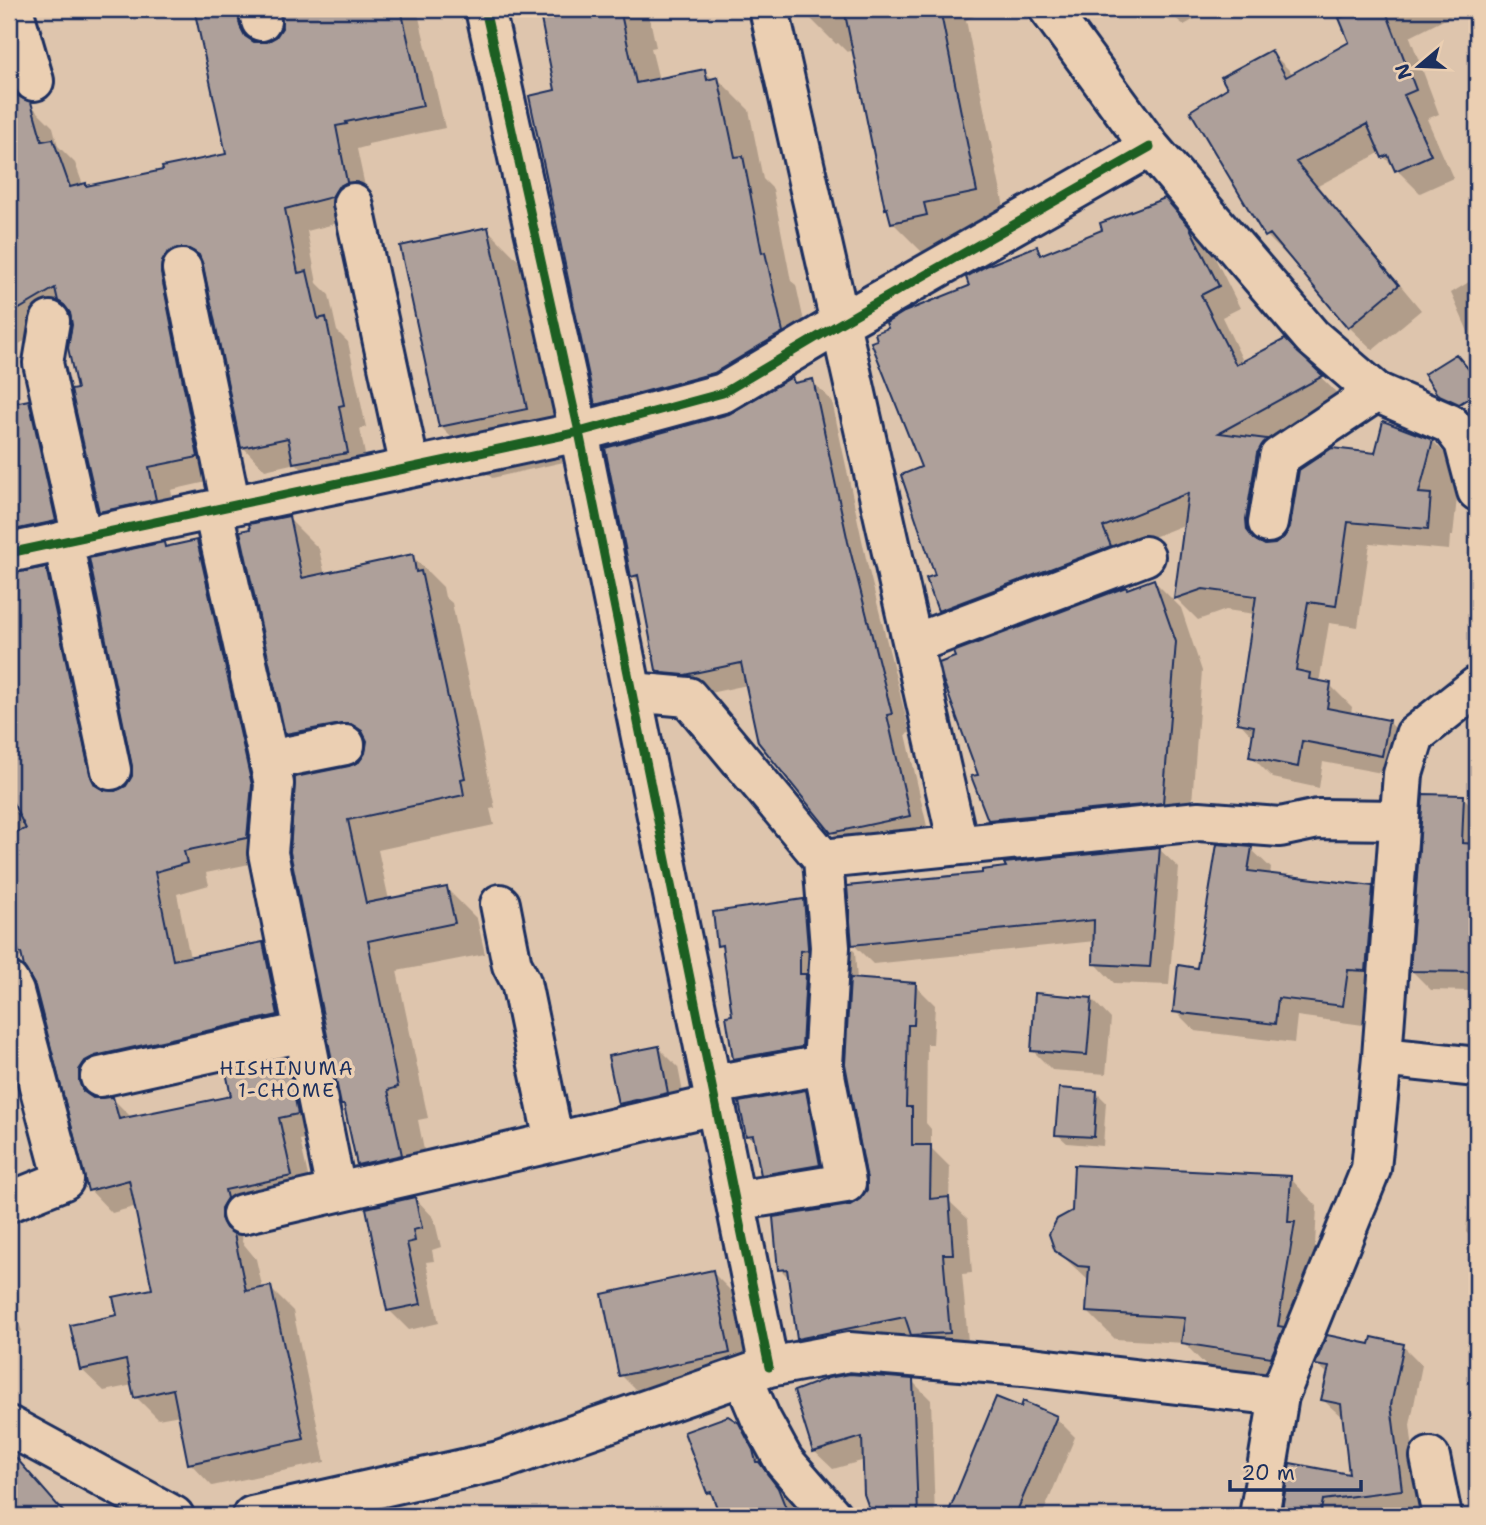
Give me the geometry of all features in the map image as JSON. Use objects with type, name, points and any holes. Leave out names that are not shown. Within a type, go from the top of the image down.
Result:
[{"type":"street","points":[[13,9],[34,81]]},
{"type":"street","points":[[485,9],[579,432],[735,1201],[760,1417],[784,1461],[832,1516]]},
{"type":"street","points":[[769,9],[958,844]]},
{"type":"street","points":[[1049,9],[1150,147],[1312,337],[1377,392],[1464,421],[1464,442],[1477,491]]},
{"type":"street","points":[[9,553],[579,432],[723,393],[1150,147]]},
{"type":"street","points":[[352,203],[410,468]]},
{"type":"street","points":[[182,269],[222,508],[274,784],[268,853],[336,1191]]},
{"type":"street","points":[[50,321],[43,363],[111,770]]},
{"type":"street","points":[[1268,523],[1279,457],[1377,392]]},
{"type":"street","points":[[913,644],[1145,556]]},
{"type":"street","points":[[1259,1516],[1279,1396],[1371,1170],[1403,774],[1415,735],[1477,686]]},
{"type":"street","points":[[632,692],[688,697],[823,859],[830,947],[823,1065],[846,1183],[735,1201]]},
{"type":"street","points":[[269,760],[345,745]]},
{"type":"street","points":[[823,859],[1199,821],[1280,827],[1318,818],[1400,821]]},
{"type":"street","points":[[500,904],[512,965],[521,982],[554,1142]]},
{"type":"street","points":[[9,982],[14,992],[64,1180],[9,1202]]},
{"type":"street","points":[[100,1077],[304,1032]]},
{"type":"street","points":[[1382,1057],[1477,1066]]},
{"type":"street","points":[[242,1214],[554,1142],[823,1065]]},
{"type":"street","points":[[251,1516],[499,1461],[756,1372],[849,1352],[1023,1366],[1279,1396]]},
{"type":"street","points":[[9,1426],[174,1516]]},
{"type":"street","points":[[1430,1457],[1442,1516]]},
{"type":"building","points":[[213,9],[237,9],[245,36],[254,42],[266,42],[276,37],[282,28],[280,9],[401,9],[423,106],[336,126],[347,182],[338,187],[332,197],[285,209],[298,273],[307,271],[318,319],[326,317],[344,405],[339,406],[348,453],[293,463],[288,438],[241,448],[203,265],[199,255],[189,249],[177,248],[167,253],[162,262],[161,273],[198,457],[149,467],[156,500],[99,512],[71,390],[77,389],[68,348],[72,325],[70,313],[58,301],[55,288],[9,315],[9,73],[18,96],[31,102],[42,141],[53,139],[70,187],[163,170],[162,167],[226,154],[195,13]]},
{"type":"building","points":[[539,9],[620,9],[636,83],[705,69],[707,80],[718,77],[735,157],[743,156],[762,253],[765,252],[783,332],[714,373],[595,405],[529,96],[555,90]]},
{"type":"building","points":[[844,9],[940,9],[977,192],[924,203],[927,215],[891,223],[887,208],[885,209]]},
{"type":"building","points":[[1363,9],[1385,9],[1416,90],[1404,95],[1431,155],[1395,171],[1388,155],[1382,158],[1367,124],[1296,162],[1399,285],[1348,328],[1270,234],[1265,237],[1190,111],[1227,88],[1221,77],[1271,50],[1286,77],[1349,42],[1339,18]]},
{"type":"building","points":[[1165,198],[1189,226],[1219,286],[1201,295],[1236,365],[1285,339],[1323,376],[1219,433],[1267,439],[1257,453],[1246,519],[1247,530],[1254,539],[1265,545],[1275,544],[1284,537],[1290,527],[1299,470],[1332,448],[1375,453],[1383,421],[1433,440],[1419,493],[1431,494],[1428,529],[1348,522],[1336,606],[1308,602],[1296,670],[1310,673],[1309,679],[1331,683],[1327,708],[1389,720],[1382,756],[1302,741],[1298,767],[1249,757],[1254,726],[1237,723],[1256,596],[1203,589],[1174,599],[1188,493],[1103,527],[1111,546],[938,611],[926,578],[935,575],[901,475],[921,467],[871,342],[877,340],[875,333],[888,328],[886,323],[904,312],[969,286],[966,277],[986,266],[1037,246],[1040,255],[1102,230],[1100,223]]},
{"type":"building","points":[[488,227],[527,409],[439,427],[400,246]]},
{"type":"building","points":[[1456,354],[1477,379],[1477,393],[1459,404],[1437,394],[1424,374]]},
{"type":"building","points":[[792,377],[794,383],[813,379],[848,542],[892,714],[887,715],[910,816],[831,833],[758,742],[741,663],[685,675],[656,670],[638,575],[631,577],[605,448],[729,414]]},
{"type":"building","points":[[29,400],[56,521],[9,531],[9,404]]},
{"type":"building","points":[[289,516],[302,578],[413,554],[416,572],[421,571],[465,778],[461,779],[464,795],[348,820],[366,903],[447,887],[455,923],[368,941],[398,1087],[388,1090],[402,1155],[357,1165],[344,1105],[341,1105],[290,852],[295,777],[359,762],[365,753],[367,741],[362,731],[351,724],[285,734],[240,531],[250,529],[249,524]]},
{"type":"building","points":[[197,540],[252,785],[247,838],[184,851],[187,863],[155,872],[173,960],[263,942],[278,1015],[95,1056],[85,1061],[79,1070],[79,1081],[83,1091],[93,1098],[113,1097],[119,1119],[231,1096],[226,1072],[287,1058],[298,1114],[279,1118],[292,1176],[225,1190],[227,1198],[221,1208],[221,1218],[226,1228],[234,1234],[246,1291],[271,1286],[304,1439],[188,1464],[173,1389],[134,1398],[126,1360],[80,1370],[70,1325],[117,1315],[113,1297],[152,1289],[129,1180],[88,1191],[35,986],[19,953],[9,912],[9,834],[26,829],[9,795],[9,574],[46,567],[90,774],[95,785],[104,790],[115,791],[126,786],[132,776],[132,766],[89,558],[164,542],[165,547]]},
{"type":"building","points":[[1154,579],[1176,642],[1163,803],[988,820],[971,776],[978,775],[939,663],[955,657],[953,652]]},
{"type":"building","points":[[1423,794],[1464,795],[1462,843],[1477,844],[1477,972],[1410,971]]},
{"type":"building","points":[[1217,844],[1252,847],[1248,871],[1373,886],[1366,971],[1348,970],[1343,1006],[1278,998],[1275,1024],[1173,1012],[1178,965],[1197,968]]},
{"type":"building","points":[[1160,847],[1150,967],[1093,964],[1094,920],[852,945],[847,886],[982,873],[982,870],[1006,867],[1004,863]]},
{"type":"building","points":[[804,899],[808,950],[800,951],[800,974],[806,974],[802,1047],[733,1059],[726,1016],[732,1015],[722,945],[717,946],[713,912]]},
{"type":"building","points":[[850,978],[916,983],[914,1025],[908,1025],[906,1107],[912,1107],[912,1145],[931,1145],[930,1199],[949,1197],[953,1254],[943,1254],[950,1333],[911,1335],[905,1317],[797,1339],[787,1269],[778,1270],[773,1217],[850,1205],[860,1199],[867,1190],[845,1064]]},
{"type":"building","points":[[1035,993],[1092,998],[1087,1055],[1031,1051]]},
{"type":"building","points":[[659,1046],[668,1093],[618,1104],[608,1056]]},
{"type":"building","points":[[1059,1088],[1097,1091],[1094,1137],[1055,1135]]},
{"type":"building","points":[[806,1090],[820,1165],[761,1175],[753,1135],[746,1136],[739,1102]]},
{"type":"building","points":[[1074,1165],[1291,1176],[1288,1222],[1295,1222],[1278,1326],[1284,1327],[1271,1357],[1181,1343],[1185,1318],[1086,1312],[1089,1267],[1078,1266],[1055,1251],[1049,1234],[1057,1219],[1072,1211]]},
{"type":"building","points":[[415,1197],[422,1228],[413,1230],[415,1241],[407,1243],[421,1304],[387,1311],[366,1208]]},
{"type":"building","points":[[713,1270],[730,1353],[619,1376],[602,1294]]},
{"type":"building","points":[[1327,1335],[1370,1344],[1372,1337],[1404,1344],[1391,1405],[1402,1490],[1323,1500],[1320,1516],[1282,1509],[1290,1463],[1349,1474],[1341,1404],[1321,1400],[1329,1367],[1315,1365]]},
{"type":"building","points":[[850,1374],[913,1379],[918,1516],[872,1516],[864,1494],[862,1437],[813,1452],[794,1391],[828,1378]]},
{"type":"building","points":[[996,1397],[1021,1407],[1023,1401],[1057,1416],[1015,1516],[947,1516]]},
{"type":"building","points":[[728,1416],[739,1423],[756,1462],[759,1462],[778,1488],[789,1516],[720,1516],[711,1492],[707,1493],[684,1432]]},
{"type":"building","points":[[9,1451],[11,1452],[67,1516],[9,1516]]},
{"type":"cycle path","points":[[485,9],[579,432],[769,1367]]},
{"type":"cycle path","points":[[9,553],[579,432],[723,393],[1150,147]]},
{"type":"district","name":"HISHINUMA 1-CHOME","points":[[287,1079]]}]
